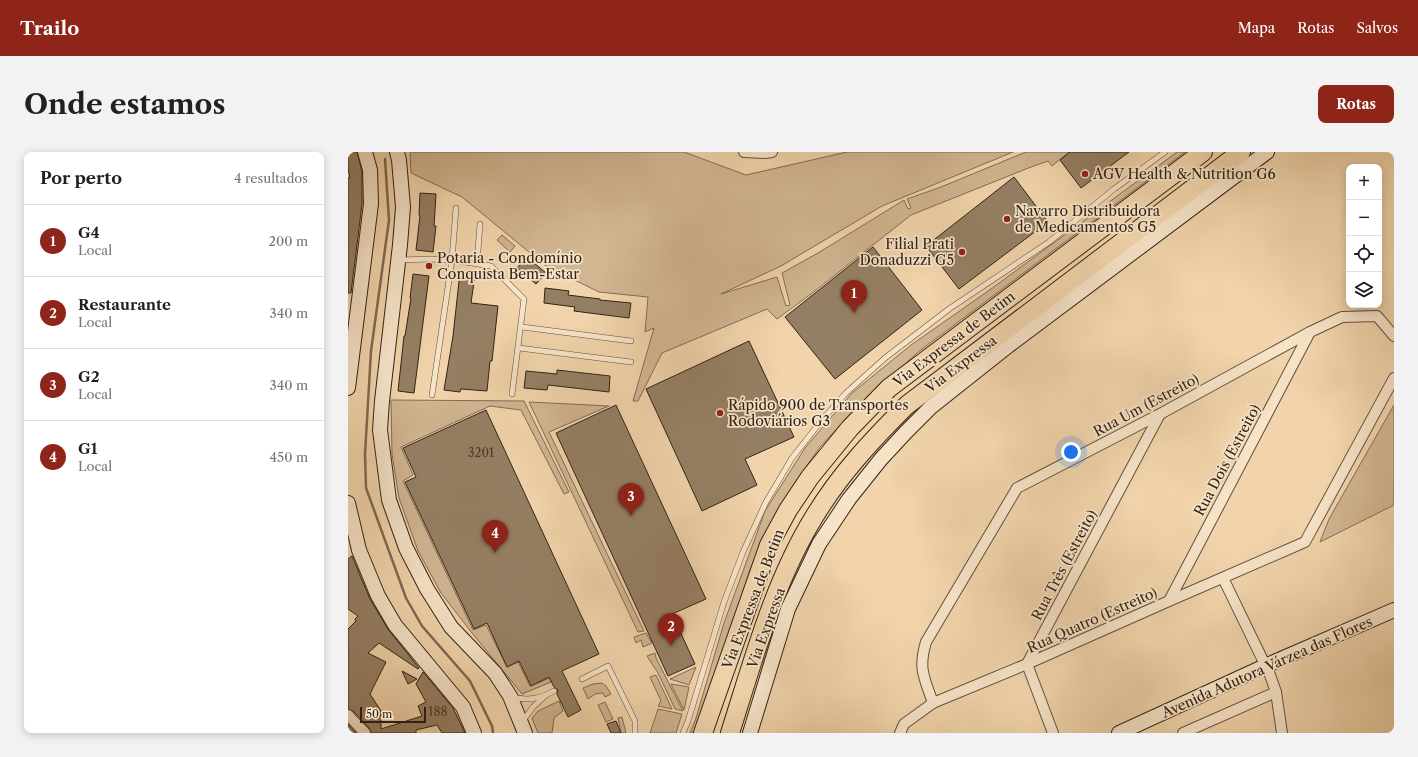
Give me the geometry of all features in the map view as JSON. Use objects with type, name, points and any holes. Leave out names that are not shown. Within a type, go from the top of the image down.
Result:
[{"type":"highway","name":"Via Expressa de Betim","points":[[703,733],[769,545],[788,510],[810,477],[850,428],[889,388],[1203,152]]},
{"type":"highway","name":"Via Expressa","points":[[730,733],[776,596],[795,552],[814,517],[836,484],[871,440],[907,405],[1241,152]]},
{"type":"main road","points":[[348,388],[371,204],[370,170],[365,152]]},
{"type":"main road","points":[[397,152],[403,207],[399,260],[382,401],[380,430],[389,500],[406,548],[427,589],[451,627],[495,673],[510,696],[523,728]]},
{"type":"main road","points":[[750,733],[788,609],[819,544],[849,499],[881,459],[931,407],[1008,346],[1267,152]]},
{"type":"main road","points":[[348,505],[359,550],[378,596],[395,625],[463,707],[474,733]]},
{"type":"main road","name":"Avenida Adutora Várzea das Flores","points":[[1119,733],[1265,666],[1394,610]]},
{"type":"street","points":[[744,152],[772,152]]},
{"type":"street","name":"Rua Um (Estreito)","points":[[933,703],[922,671],[921,657],[926,642],[1017,488],[1160,414],[1310,332],[1342,317],[1377,316],[1394,336]]},
{"type":"street","name":"Rua Dois (Estreito)","points":[[1169,601],[1310,332]]},
{"type":"street","name":"Rua Quatro (Estreito)","points":[[900,733],[904,724],[933,703],[1027,664],[1305,542],[1394,378]]},
{"type":"street","name":"Rua Três (Estreito)","points":[[1027,664],[1160,414]]},
{"type":"street","points":[[1223,578],[1270,675],[1276,692],[1282,733]]},
{"type":"street","points":[[1027,664],[1053,733]]},
{"type":"street","points":[[1183,733],[1276,692]]},
{"type":"street","points":[[348,715],[365,733]]},
{"type":"lane","points":[[683,733],[724,602],[743,552],[766,502],[792,458],[822,420],[846,393],[885,358],[950,309],[1049,242],[1114,189],[1165,152]]},
{"type":"lane","points":[[432,395],[452,260],[456,208]]},
{"type":"lane","points":[[477,263],[480,224]]},
{"type":"lane","points":[[399,260],[452,260],[491,266],[524,299],[522,327],[512,394]]},
{"type":"lane","points":[[522,327],[631,341]]},
{"type":"lane","points":[[519,348],[631,362]]},
{"type":"lane","points":[[582,679],[608,666],[635,721],[635,733]]},
{"type":"lane","points":[[523,728],[533,707],[554,691]]},
{"type":"lane","points":[[510,696],[521,699],[546,696]]},
{"type":"shaded area","points":[[410,152],[684,152],[746,175],[847,152],[1013,152],[882,206],[781,266],[721,294],[777,277],[786,306],[790,305],[782,273],[818,253],[904,200],[908,209],[911,208],[907,199],[941,187],[1026,152],[1069,152],[1052,166],[1048,161],[911,215],[777,319],[767,309],[662,353],[638,401],[633,401],[654,328],[645,332],[648,297],[599,292],[546,266],[462,197],[411,173]]},
{"type":"shaded area","points":[[1177,152],[1185,152],[918,352],[845,420],[820,447],[798,478],[762,541],[750,570],[695,733],[690,733],[696,718],[724,623],[765,511],[805,448],[852,393],[911,345],[991,289]]},
{"type":"shaded area","points":[[502,235],[515,246],[510,252],[497,240]]},
{"type":"shaded area","points":[[391,400],[524,401],[569,492],[564,494],[521,410],[490,406],[401,447],[413,475],[403,481],[473,630],[486,625],[507,667],[518,662],[530,686],[550,678],[551,682],[522,694],[441,593],[418,551],[399,498],[392,454]]},
{"type":"shaded area","points":[[529,402],[609,406],[549,432],[644,631],[638,632]]},
{"type":"shaded area","points":[[1394,405],[1394,505],[1320,542],[1329,519]]},
{"type":"shaded area","points":[[646,633],[652,643],[643,647],[641,640],[636,643],[634,637]]},
{"type":"shaded area","points":[[655,653],[656,658],[683,711],[675,709],[658,673],[647,656]]},
{"type":"shaded area","points":[[696,667],[689,685],[670,679]]},
{"type":"shaded area","points":[[656,675],[672,709],[658,706],[661,701],[650,677]]},
{"type":"shaded area","points":[[602,683],[611,694],[605,697],[603,693],[595,694],[588,699],[583,688],[593,684]]},
{"type":"shaded area","points":[[671,684],[689,687],[684,710]]},
{"type":"shaded area","points":[[559,701],[563,711],[554,718],[552,733],[538,733],[532,718],[538,711]]},
{"type":"shaded area","points":[[605,702],[613,719],[606,722],[598,705]]},
{"type":"shaded area","points":[[658,709],[682,714],[676,733],[650,733]]},
{"type":"shaded area","points":[[622,717],[626,733],[621,733],[618,718]]},
{"type":"building","points":[[348,152],[357,152],[362,171],[362,204],[351,293],[348,293],[348,178],[350,178],[348,169]]},
{"type":"building","name":"AGV Health & Nutrition G6","points":[[1070,152],[1129,152],[1081,188],[1060,160]]},
{"type":"building","points":[[1014,177],[1048,222],[959,289],[926,246]]},
{"type":"building","points":[[420,193],[436,194],[434,226],[436,226],[433,252],[416,250],[420,216]]},
{"type":"building","points":[[873,247],[922,310],[835,379],[785,317]]},
{"type":"building","points":[[527,257],[546,273],[536,284],[517,268]]},
{"type":"building","points":[[460,272],[475,275],[471,303],[498,306],[487,391],[461,389],[460,392],[444,390],[453,336]]},
{"type":"building","points":[[413,274],[429,276],[414,393],[398,391]]},
{"type":"building","points":[[545,288],[569,291],[568,295],[631,303],[629,318],[574,311],[575,307],[544,303]]},
{"type":"building","name":"Rápido 900 de Transportes Rodoviários G3","points":[[749,341],[794,437],[745,459],[757,485],[702,511],[646,389]]},
{"type":"building","points":[[557,370],[610,376],[609,392],[548,385],[547,390],[524,388],[526,371],[557,374]]},
{"type":"building","points":[[616,405],[706,599],[672,614],[695,664],[668,676],[556,433]]},
{"type":"building","points":[[486,410],[599,654],[562,671],[581,710],[568,717],[557,694],[558,690],[554,687],[549,677],[531,686],[519,661],[507,667],[487,623],[474,629],[405,482],[416,477],[403,448]]},
{"type":"building","points":[[352,556],[370,599],[388,629],[419,668],[418,669],[379,643],[368,653],[386,662],[370,694],[381,711],[381,729],[422,716],[418,706],[426,702],[416,684],[423,672],[453,708],[465,733],[442,733],[437,725],[416,730],[416,733],[371,733],[370,729],[353,711],[348,709],[348,629],[356,621],[355,619],[358,616],[348,609],[348,559]]},
{"type":"building","points":[[402,671],[417,679],[408,684]]},
{"type":"building","points":[[616,721],[621,733],[611,733],[607,724]]},
{"type":"building","points":[[348,724],[356,733],[348,733]]},
{"type":"waterway","points":[[385,159],[389,220],[371,351],[365,454],[366,488],[406,598],[422,626],[470,681],[492,726],[493,733]]},
{"type":"place","name":"AGV Health & Nutrition G6","points":[[1085,174]]},
{"type":"place","name":"Navarro Distribuidora de Medicamentos G5","points":[[1007,219]]},
{"type":"place","name":"Filial Prati Donaduzzi G5","points":[[962,252]]},
{"type":"place","name":"Potaria - Condomínio Conquista Bem-Estar","points":[[429,266]]},
{"type":"place","name":"G4","points":[[854,313]]},
{"type":"place","name":"Rápido 900 de Transportes Rodoviários G3","points":[[720,413]]},
{"type":"place","name":"G2","points":[[631,516]]},
{"type":"place","name":"G1","points":[[495,553]]},
{"type":"place","name":"Restaurante","points":[[671,646]]}]
